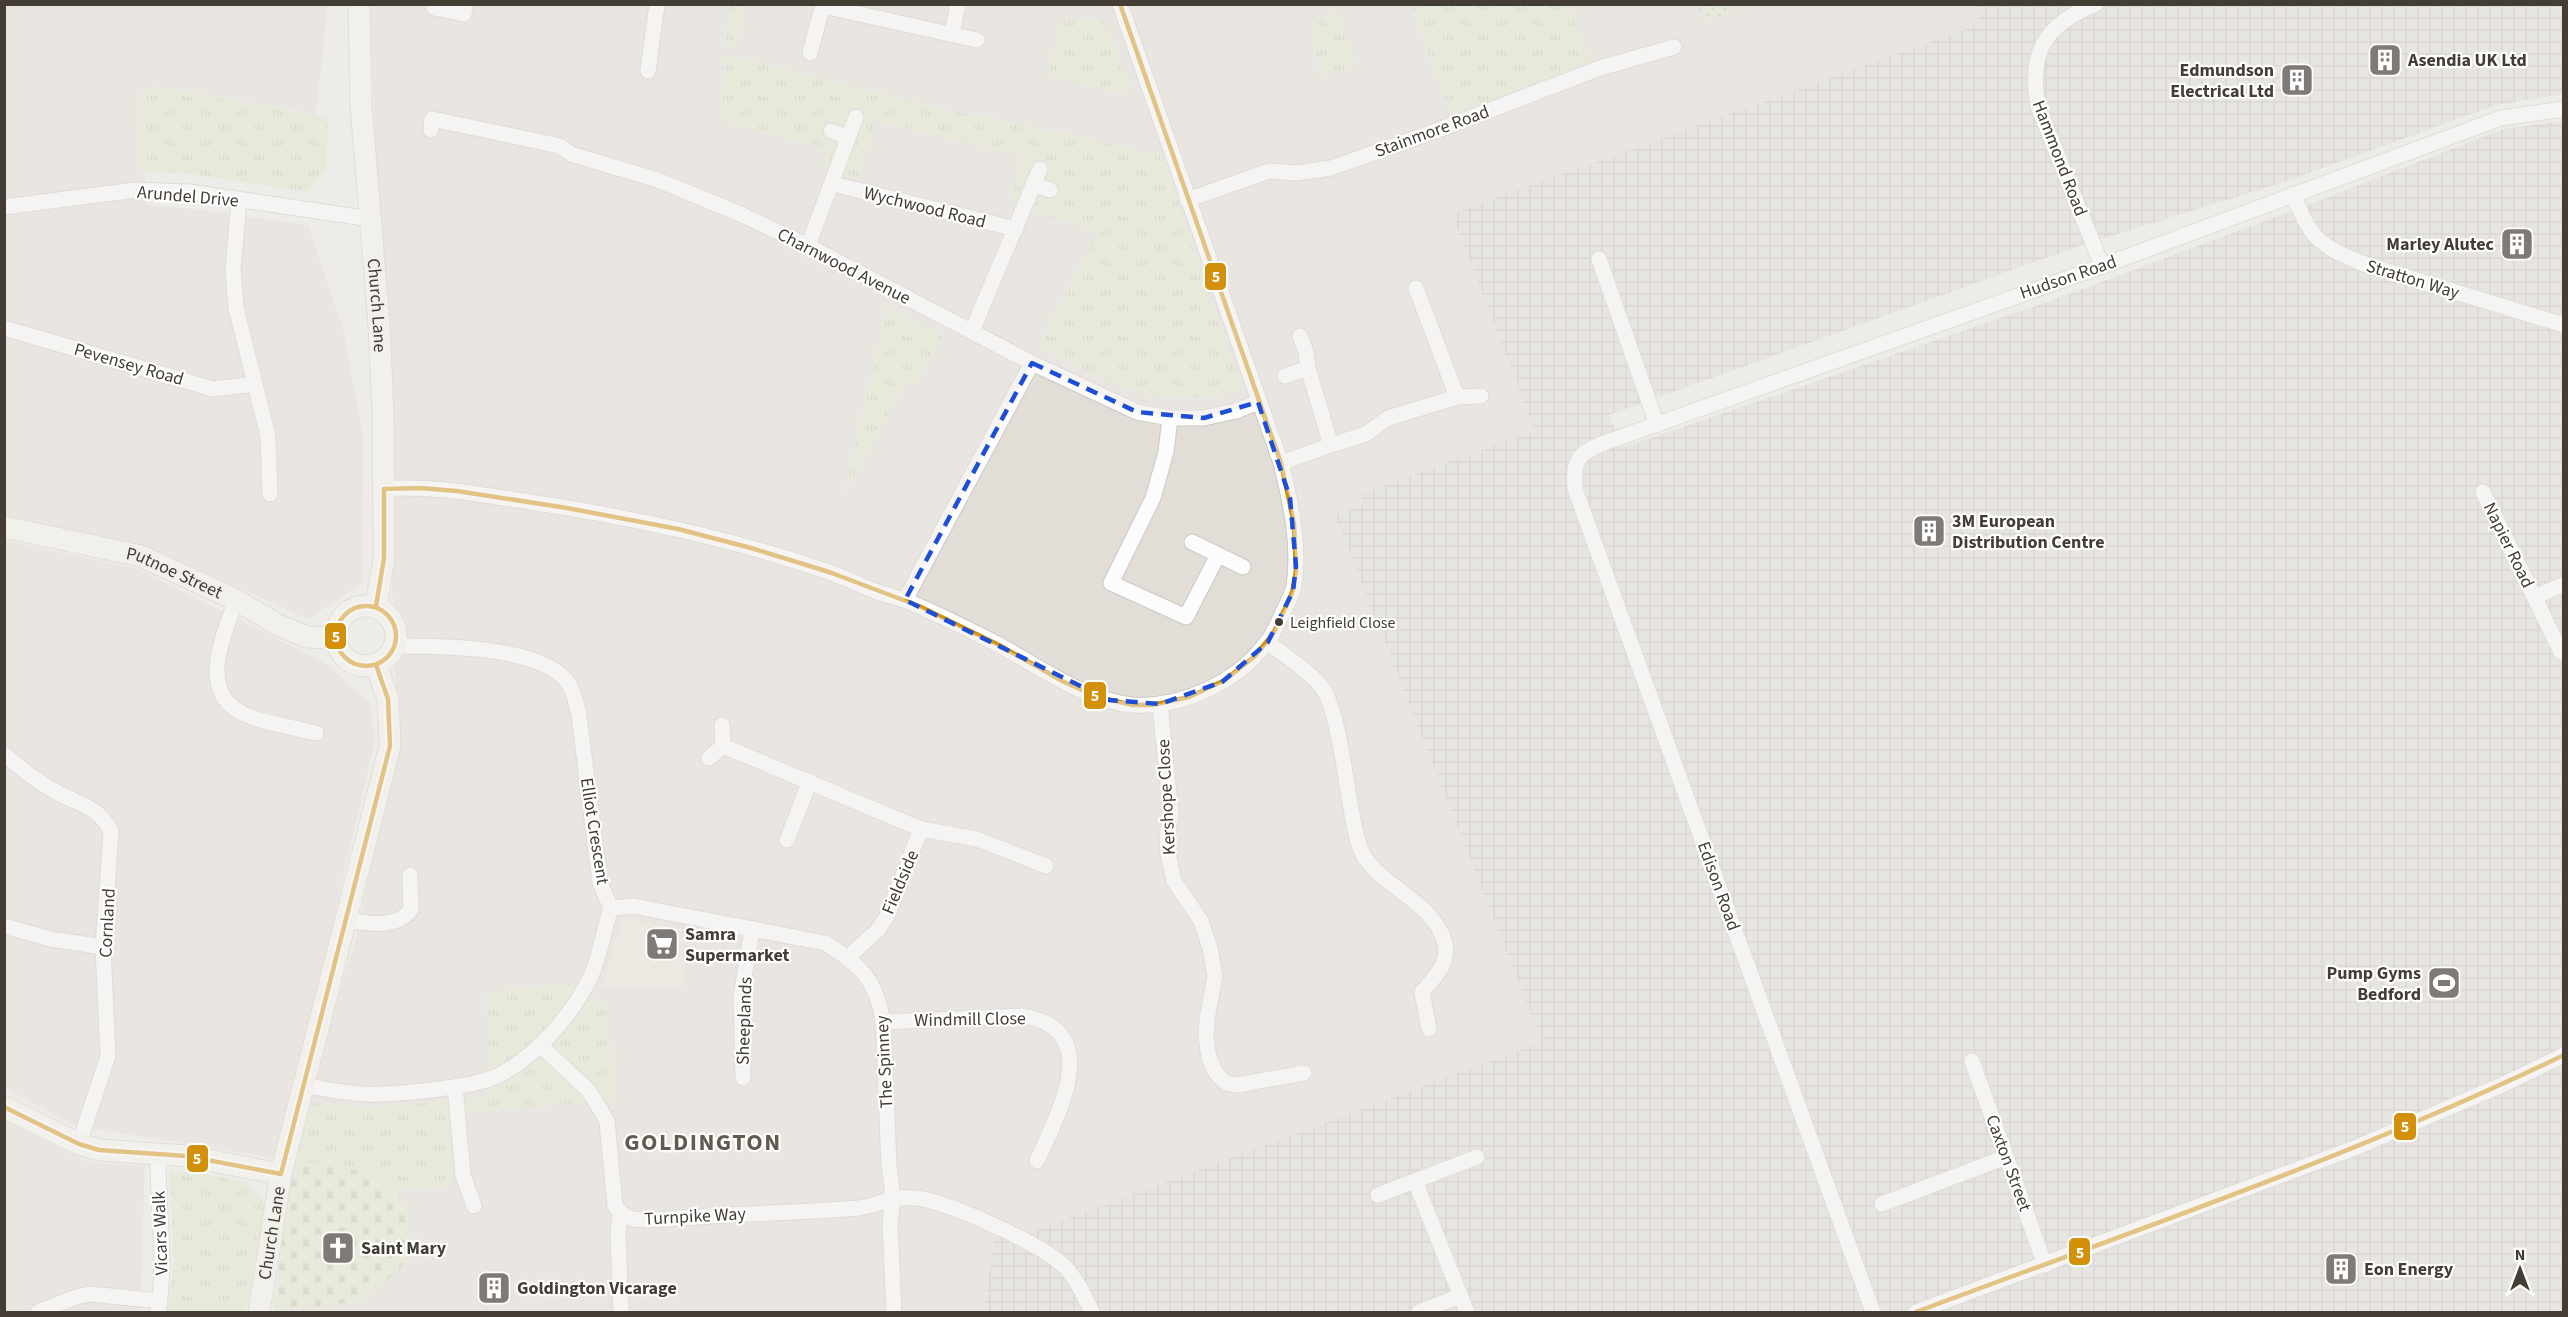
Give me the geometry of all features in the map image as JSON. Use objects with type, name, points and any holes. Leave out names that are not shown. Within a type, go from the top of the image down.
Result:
[{"type":"street","name":"Church Lane","points":[[359,4],[361,105],[379,325],[384,489],[384,558],[376,606]]},
{"type":"street","points":[[435,4],[434,8],[464,14],[466,4]]},
{"type":"street","points":[[648,70],[657,4]]},
{"type":"street","points":[[952,34],[958,4]]},
{"type":"street","points":[[384,489],[410,487],[499,498],[645,521],[752,548],[828,571],[886,595],[905,600],[1109,700],[1132,705],[1160,704],[1193,695],[1222,682],[1247,663],[1268,642],[1293,591],[1296,566],[1292,508],[1281,463],[1120,4]]},
{"type":"street","name":"Hammond Road","points":[[2096,4],[2075,12],[2056,25],[2042,45],[2035,61],[2034,84],[2038,106],[2102,266]]},
{"type":"street","points":[[810,52],[823,5],[977,40]]},
{"type":"street","name":"Stainmore Road","points":[[1187,200],[1269,171],[1296,173],[1331,168],[1600,68],[1674,46]]},
{"type":"street","name":"Hudson Road","points":[[1578,458],[1589,449],[1919,329],[2102,266],[2501,118],[2564,109]]},
{"type":"street","points":[[808,246],[833,184],[856,117]]},
{"type":"street","name":"Charnwood Avenue","points":[[431,130],[432,119],[560,146],[571,154],[658,180],[808,246],[1032,363],[1137,412],[1170,418],[1204,418],[1236,411],[1258,402]]},
{"type":"street","points":[[831,131],[848,137]]},
{"type":"street","points":[[972,331],[1040,169]]},
{"type":"street","name":"Wychwood Road","points":[[833,184],[1016,229]]},
{"type":"street","points":[[1034,184],[1050,190]]},
{"type":"street","name":"Arundel Drive","points":[[4,207],[136,190],[189,192],[371,219]]},
{"type":"street","name":"Stratton Way","points":[[2293,194],[2314,237],[2335,252],[2364,264],[2564,325]]},
{"type":"street","points":[[239,200],[233,269],[236,308],[268,436],[270,494]]},
{"type":"street","points":[[1599,259],[1658,425]]},
{"type":"street","points":[[1416,288],[1457,397]]},
{"type":"street","name":"Pevensey Road","points":[[4,328],[213,389],[255,384]]},
{"type":"street","points":[[1300,336],[1331,445]]},
{"type":"street","points":[[905,600],[1032,363]]},
{"type":"street","points":[[1285,376],[1308,368]]},
{"type":"street","points":[[1281,463],[1366,434],[1388,418],[1457,397],[1481,396]]},
{"type":"street","points":[[1170,418],[1166,452],[1153,498],[1111,583],[1186,617],[1218,555]]},
{"type":"street","name":"Edison Road","points":[[1578,458],[1574,472],[1575,489],[1874,1312]]},
{"type":"street","name":"Napier Road","points":[[2483,492],[2561,652]]},
{"type":"street","name":"Putnoe Street","points":[[4,527],[141,556],[236,600],[278,625],[308,637],[335,638]]},
{"type":"street","points":[[1192,542],[1243,567]]},
{"type":"street","name":"Napier Road","points":[[2535,597],[2564,584]]},
{"type":"street","points":[[236,600],[220,648],[217,666],[217,683],[224,696],[235,708],[251,716],[316,733]]},
{"type":"street","points":[[360,605],[376,606],[388,613],[397,628],[396,646],[388,658],[376,665],[360,666],[342,655],[335,638],[337,624],[346,612],[360,605]]},
{"type":"street","points":[[1268,642],[1320,685],[1331,705],[1356,836],[1365,858],[1432,918],[1442,938],[1446,959],[1422,992],[1429,1029]]},
{"type":"street","name":"Elliot Crescent","points":[[302,1085],[367,1094],[455,1087],[496,1077],[520,1062],[540,1045],[567,1014],[589,979],[599,955],[605,924],[611,908],[600,883],[579,715],[574,694],[565,678],[552,668],[530,658],[510,654],[428,646],[396,646]]},
{"type":"street","name":"Church Lane","points":[[259,1312],[280,1174],[390,746],[388,699],[376,665]]},
{"type":"street","name":"Kershope Close","points":[[1160,704],[1171,815],[1167,835],[1168,853],[1174,881],[1201,921],[1210,948],[1215,976],[1207,1018],[1206,1038],[1209,1058],[1216,1073],[1226,1083],[1237,1085],[1304,1073]]},
{"type":"street","points":[[709,758],[723,746],[722,725]]},
{"type":"street","name":"Fieldside","points":[[723,746],[921,829],[977,839],[1046,866]]},
{"type":"street","name":"Cornland","points":[[4,754],[28,775],[57,793],[85,804],[105,818],[111,831],[104,947],[108,1056],[79,1144]]},
{"type":"street","points":[[787,840],[810,781]]},
{"type":"street","name":"Fieldside","points":[[848,957],[878,930],[888,914],[921,829]]},
{"type":"street","points":[[344,920],[370,924],[393,923],[404,918],[411,910],[410,875]]},
{"type":"street","name":"The Spinney","points":[[611,908],[633,906],[825,944],[848,957],[863,971],[874,989],[883,1022],[889,1165],[893,1197],[890,1223],[894,1312]]},
{"type":"street","points":[[4,926],[51,939],[104,947]]},
{"type":"street","name":"Sheeplands","points":[[743,1078],[741,997],[752,928]]},
{"type":"street","name":"Windmill Close","points":[[883,1022],[1024,1016],[1042,1019],[1055,1027],[1066,1041],[1070,1060],[1069,1075],[1065,1096],[1037,1161]]},
{"type":"street","name":"Turnpike Way","points":[[540,1045],[589,1091],[607,1120],[615,1206],[620,1213],[633,1219],[862,1208],[893,1197]]},
{"type":"street","points":[[1916,1312],[2357,1147],[2564,1055]]},
{"type":"street","name":"Caxton Street","points":[[1972,1061],[2045,1265]]},
{"type":"street","points":[[455,1087],[463,1175],[474,1206]]},
{"type":"street","points":[[4,1107],[79,1144],[99,1150],[158,1153],[224,1162],[280,1174]]},
{"type":"street","name":"Vicars Walk","points":[[158,1153],[157,1186],[162,1259],[159,1307]]},
{"type":"street","points":[[1378,1195],[1477,1157]]},
{"type":"street","points":[[1882,1204],[2007,1157]]},
{"type":"street","points":[[1415,1181],[1467,1312]]},
{"type":"street","points":[[893,1197],[918,1198],[942,1204],[984,1221],[1048,1254],[1064,1266],[1079,1285],[1092,1312]]},
{"type":"street","points":[[620,1213],[618,1233],[621,1312]]},
{"type":"street","points":[[38,1312],[90,1294],[159,1307]]},
{"type":"street","points":[[1419,1312],[1460,1296]]},
{"type":"highlighted area","points":[[1032,363],[1137,412],[1204,418],[1258,402],[1290,498],[1296,566],[1293,591],[1268,642],[1222,682],[1160,704],[1109,700],[905,600]]},
{"type":"shaded area","points":[[5,5],[328,5],[316,114],[151,86],[142,93],[141,171],[145,172],[146,205],[308,225],[343,329],[363,436],[362,583],[308,619],[143,545],[5,518]]},
{"type":"shaded area","points":[[370,5],[1975,5],[1981,24],[1452,214],[1536,431],[1362,494],[1364,504],[1335,515],[1542,1042],[1030,1232],[994,1238],[984,1312],[273,1312],[273,1310],[361,1301],[405,1264],[408,1211],[293,1160],[306,1101],[356,938],[398,739]]},
{"type":"shaded area","points":[[1975,5],[2563,5],[2563,94],[2496,105],[2281,183],[2076,247],[1609,415],[1622,448],[2053,300],[2503,129],[2563,121],[2563,1312],[984,1312],[994,1238],[1031,1232],[1542,1042],[1335,515],[1364,504],[1361,494],[1535,431],[1452,214],[1980,24]]},
{"type":"shaded area","points":[[4,540],[138,569],[327,664],[370,704],[375,741],[278,1159],[78,1126],[5,1089]]},
{"type":"shaded area","points":[[622,918],[681,929],[685,986],[601,988]]},
{"type":"shaded area","points":[[4,1120],[89,1163],[145,1166],[140,1312],[5,1312]]},
{"type":"green space","points":[[728,5],[744,5],[735,48],[725,48]]},
{"type":"green space","points":[[1411,5],[1569,5],[1590,61],[1450,116]]},
{"type":"green space","points":[[1698,5],[1729,5],[1732,15],[1702,19]]},
{"type":"green space","points":[[1338,12],[1356,66],[1320,76],[1310,21]]},
{"type":"green space","points":[[1062,20],[1104,20],[1132,89],[1114,92],[1047,76]]},
{"type":"green space","points":[[724,56],[734,56],[968,115],[980,115],[1163,156],[1242,390],[1212,396],[1184,398],[1135,391],[1088,372],[1037,346],[1098,232],[1011,204],[1024,156],[875,120],[858,180],[822,170],[828,149],[723,121]]},
{"type":"green space","points":[[151,86],[329,117],[326,170],[308,192],[191,174],[140,171],[138,166],[142,93],[143,89]]},
{"type":"green space","points":[[887,305],[943,335],[915,385],[906,380],[843,497]]},
{"type":"green space","points":[[573,984],[606,1005],[615,1099],[448,1115],[453,1185],[396,1190],[362,1171],[293,1160],[306,1101],[364,1108],[469,1099],[491,1093],[485,992]]},
{"type":"green space","points":[[293,1160],[363,1171],[396,1190],[408,1211],[405,1264],[361,1302],[273,1310]]},
{"type":"green space","points":[[169,1169],[246,1181],[266,1204],[246,1312],[167,1312],[174,1259]]},
{"type":"transit line","name":"5","points":[[376,606],[384,558],[384,489],[420,488],[457,491],[567,508],[678,529],[751,548],[829,572],[919,606],[999,645],[1064,682],[1098,697],[1133,705],[1152,705],[1189,697],[1225,680],[1255,656],[1274,632],[1292,593],[1296,571],[1294,524],[1281,463],[1120,4]]},
{"type":"transit line","name":"5","points":[[360,606],[372,606],[388,614],[394,624],[396,636],[394,648],[388,658],[372,666],[360,666],[344,658],[336,642],[336,630],[344,614],[360,606]]},
{"type":"transit line","name":"5","points":[[4,1107],[79,1144],[99,1150],[186,1156],[281,1174],[390,746],[388,699],[376,665]]},
{"type":"transit line","name":"5","points":[[1916,1312],[2324,1159],[2485,1092],[2564,1055]]},
{"type":"place","name":"Asendia UK Ltd","points":[[2385,60]]},
{"type":"place","name":"Edmundson Electrical Ltd","points":[[2297,80]]},
{"type":"place","name":"Marley Alutec","points":[[2517,244]]},
{"type":"place","name":"3M European Distribution Centre","points":[[1929,531]]},
{"type":"place","name":"Leighfield Close","points":[[1279,622]]},
{"type":"place","name":"Samra Supermarket","points":[[662,944]]},
{"type":"place","name":"Pump Gyms Bedford","points":[[2444,983]]},
{"type":"place","name":"Saint Mary","points":[[338,1248]]},
{"type":"place","name":"Eon Energy","points":[[2341,1269]]},
{"type":"place","name":"Goldington Vicarage","points":[[494,1288]]},
{"type":"district","name":"GOLDINGTON","points":[[703,1142]]}]
